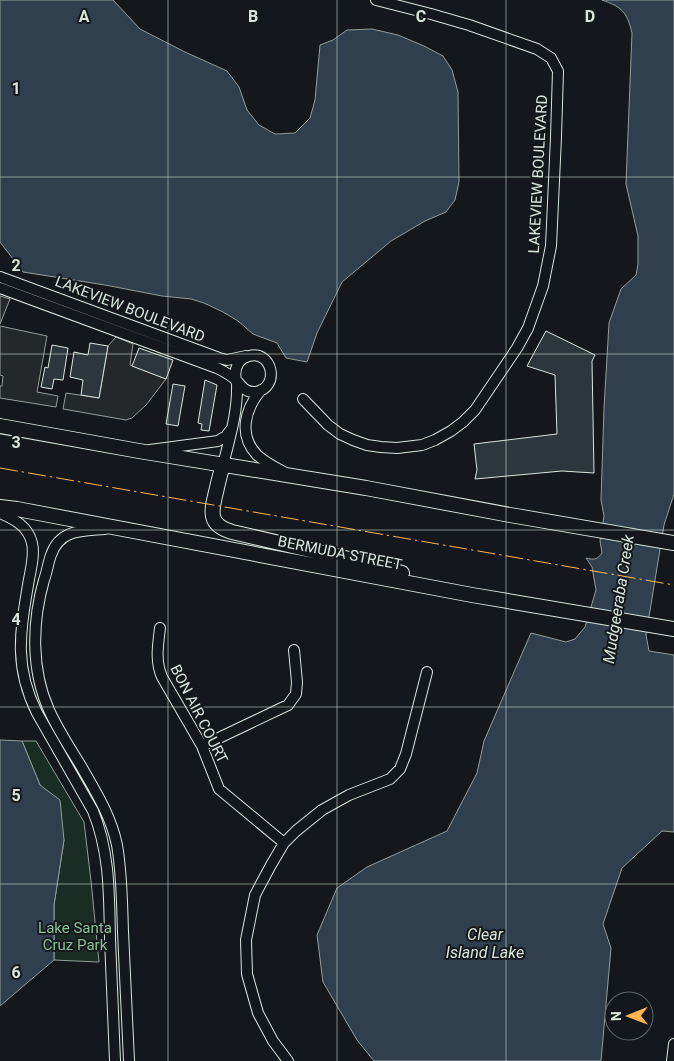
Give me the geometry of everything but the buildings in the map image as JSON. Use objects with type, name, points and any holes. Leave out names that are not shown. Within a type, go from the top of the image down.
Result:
[{"type":"main road","points":[[0,426],[366,488],[674,543]]},
{"type":"main road","points":[[222,465],[212,512],[215,522],[222,529],[417,577],[472,595]]},
{"type":"main road","name":"BERMUDA STREET","points":[[0,507],[472,595],[674,629]]},
{"type":"street","name":"LAKEVIEW BOULEVARD","points":[[303,399],[328,426],[340,434],[367,445],[397,448],[422,444],[435,440],[451,431],[475,410],[517,348],[528,328],[543,286],[551,246],[558,71],[555,63],[537,49],[469,25],[376,0]]},
{"type":"street","name":"LAKEVIEW BOULEVARD","points":[[0,277],[20,290],[125,329],[225,360],[250,356]]},
{"type":"street","name":"LAKEVIEW BOULEVARD","points":[[0,288],[20,290]]},
{"type":"street","name":"LAKEVIEW BOULEVARD","points":[[125,329],[188,358],[220,370],[237,382]]},
{"type":"street","points":[[188,358],[201,352]]},
{"type":"street","points":[[222,465],[237,405],[235,373],[238,364],[245,357],[256,356],[263,358],[267,362],[271,369],[270,380],[254,398],[248,411],[245,429],[247,439],[261,458],[291,476]]},
{"type":"street","points":[[237,382],[248,391],[255,392],[261,390]]},
{"type":"street","points":[[139,451],[218,441],[226,436],[232,428]]},
{"type":"street","points":[[0,512],[19,522],[28,533],[32,543],[32,556],[21,627],[22,668],[31,701],[93,812],[104,842],[108,884],[115,1061]]},
{"type":"street","points":[[117,528],[68,534],[56,545],[49,560],[42,589],[36,644],[39,679],[48,709],[105,807],[116,844],[121,887],[129,1061]]},
{"type":"street","points":[[25,604],[32,588],[40,548],[46,550],[49,560]]},
{"type":"street","name":"BON AIR COURT","points":[[160,628],[157,656],[158,667],[202,746],[220,789],[284,843]]},
{"type":"street","points":[[202,746],[288,705],[296,694],[297,682],[294,650]]},
{"type":"street","points":[[22,668],[37,666]]},
{"type":"street","points":[[288,1061],[273,1041],[258,1013],[247,974],[246,940],[255,894],[284,843],[296,831],[322,810],[349,794],[390,779],[400,768],[406,754],[427,672]]},
{"type":"street","points":[[672,1061],[674,1044]]},
{"type":"green space","name":"Lake Santa Cruz Park","points":[[22,741],[36,741],[84,822],[99,962],[54,960],[54,905],[64,840]]},
{"type":"shaded area","points":[[0,296],[10,299],[0,324]]},
{"type":"shaded area","points":[[0,326],[47,336],[37,392],[58,396],[56,407],[0,398],[0,386],[2,386],[3,376],[0,375]]},
{"type":"shaded area","points":[[116,337],[133,344],[130,365],[166,379],[146,405],[132,418],[126,420],[63,409],[66,393],[99,398],[108,346]]},
{"type":"water","points":[[0,0],[113,0],[140,29],[227,71],[239,87],[247,110],[259,125],[275,134],[295,133],[310,118],[315,100],[320,45],[333,40],[347,30],[372,29],[398,35],[424,46],[443,56],[452,70],[458,92],[459,182],[455,200],[446,212],[425,221],[391,241],[342,282],[317,333],[307,362],[286,358],[277,343],[253,334],[238,321],[204,303],[191,299],[162,296],[23,272],[0,242]]},
{"type":"water","name":"Clear Island Lake","points":[[602,0],[674,0],[674,494],[664,525],[646,635],[649,651],[674,655],[674,832],[662,831],[622,868],[603,924],[611,948],[607,991],[604,991],[604,1027],[601,1061],[374,1061],[357,1040],[323,982],[317,935],[337,888],[367,867],[447,831],[477,773],[484,741],[531,633],[566,642],[575,639],[585,627],[596,590],[592,567],[586,558],[595,559],[602,553],[600,541],[604,516],[601,500],[609,323],[621,289],[636,275],[638,264],[638,236],[626,184],[632,33],[626,15],[614,5]]},
{"type":"water","points":[[0,740],[22,741],[40,785],[60,800],[64,840],[54,905],[54,960],[0,1006]]},
{"type":"power","points":[[0,468],[674,585]]},
{"type":"water label","name":"Mudgeeraba Creek","points":[[618,599]]}]
